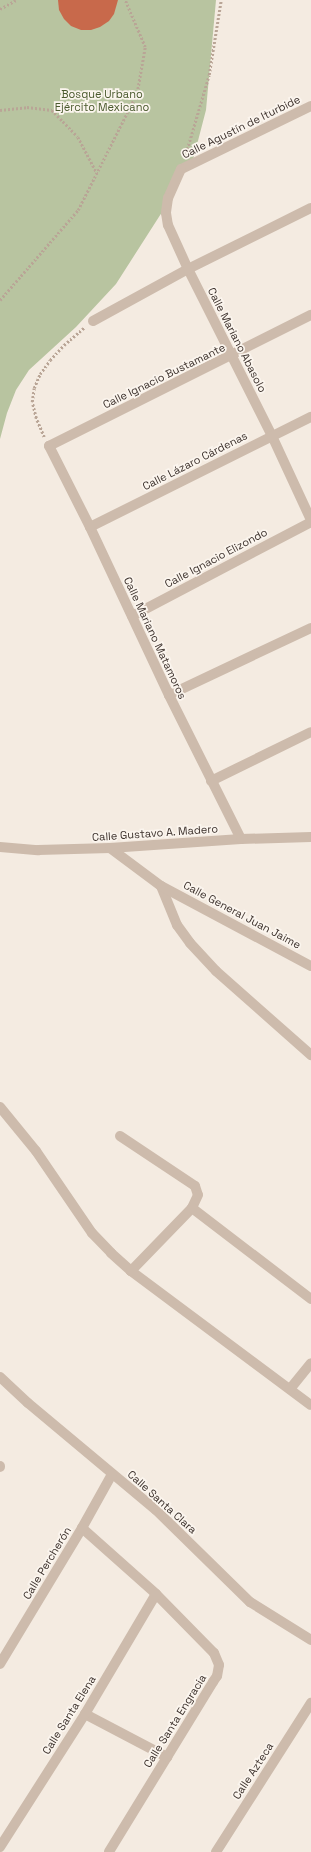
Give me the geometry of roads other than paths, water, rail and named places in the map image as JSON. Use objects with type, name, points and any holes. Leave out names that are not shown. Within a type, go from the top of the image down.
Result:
[{"type":"street","name":"Calle Agustín de Iturbide","points":[[181,169],[311,106]]},
{"type":"street","name":"Calle Mariano Abasolo","points":[[181,169],[168,198],[166,212],[168,225],[188,269],[272,436],[311,521]]},
{"type":"street","points":[[93,321],[188,269],[311,208]]},
{"type":"street","name":"Calle Ignacio Bustamante","points":[[48,446],[232,356],[311,315]]},
{"type":"street","name":"Calle Lázaro Cárdenas","points":[[90,527],[311,417]]},
{"type":"street","name":"Calle Mariano Matamoros","points":[[48,446],[90,527],[169,695],[241,839]]},
{"type":"street","name":"Calle Ignacio Elizondo","points":[[132,616],[311,521]]},
{"type":"street","points":[[169,695],[311,628]]},
{"type":"street","points":[[211,781],[311,732]]},
{"type":"street","name":"Calle Gustavo A. Madero","points":[[0,847],[38,850],[110,848],[241,839],[311,837]]},
{"type":"street","name":"Calle General Juan Jaime","points":[[110,848],[161,886],[311,966]]},
{"type":"street","points":[[161,886],[178,925],[190,943],[222,976],[311,1055]]},
{"type":"street","points":[[0,1107],[36,1151],[92,1233],[131,1271],[311,1405]]},
{"type":"street","points":[[120,1136],[195,1186],[198,1195],[192,1208],[131,1271]]},
{"type":"street","points":[[192,1208],[311,1299]]},
{"type":"street","points":[[290,1389],[311,1363]]},
{"type":"street","name":"Calle Santa Clara","points":[[0,1377],[156,1510],[250,1602],[311,1640]]},
{"type":"street","name":"Calle Percherón","points":[[0,1664],[82,1528],[112,1474]]},
{"type":"street","name":"Calle Santa Engracia","points":[[82,1528],[156,1594],[214,1653],[219,1665],[217,1676],[109,1852]]},
{"type":"street","name":"Calle Santa Elena","points":[[0,1847],[85,1714],[156,1594]]},
{"type":"street","name":"Calle Azteca","points":[[216,1852],[311,1703]]},
{"type":"street","points":[[85,1714],[167,1757]]},
{"type":"park label","name":"Bosque Urbano Ejército Mexicano","points":[[102,101]]}]
